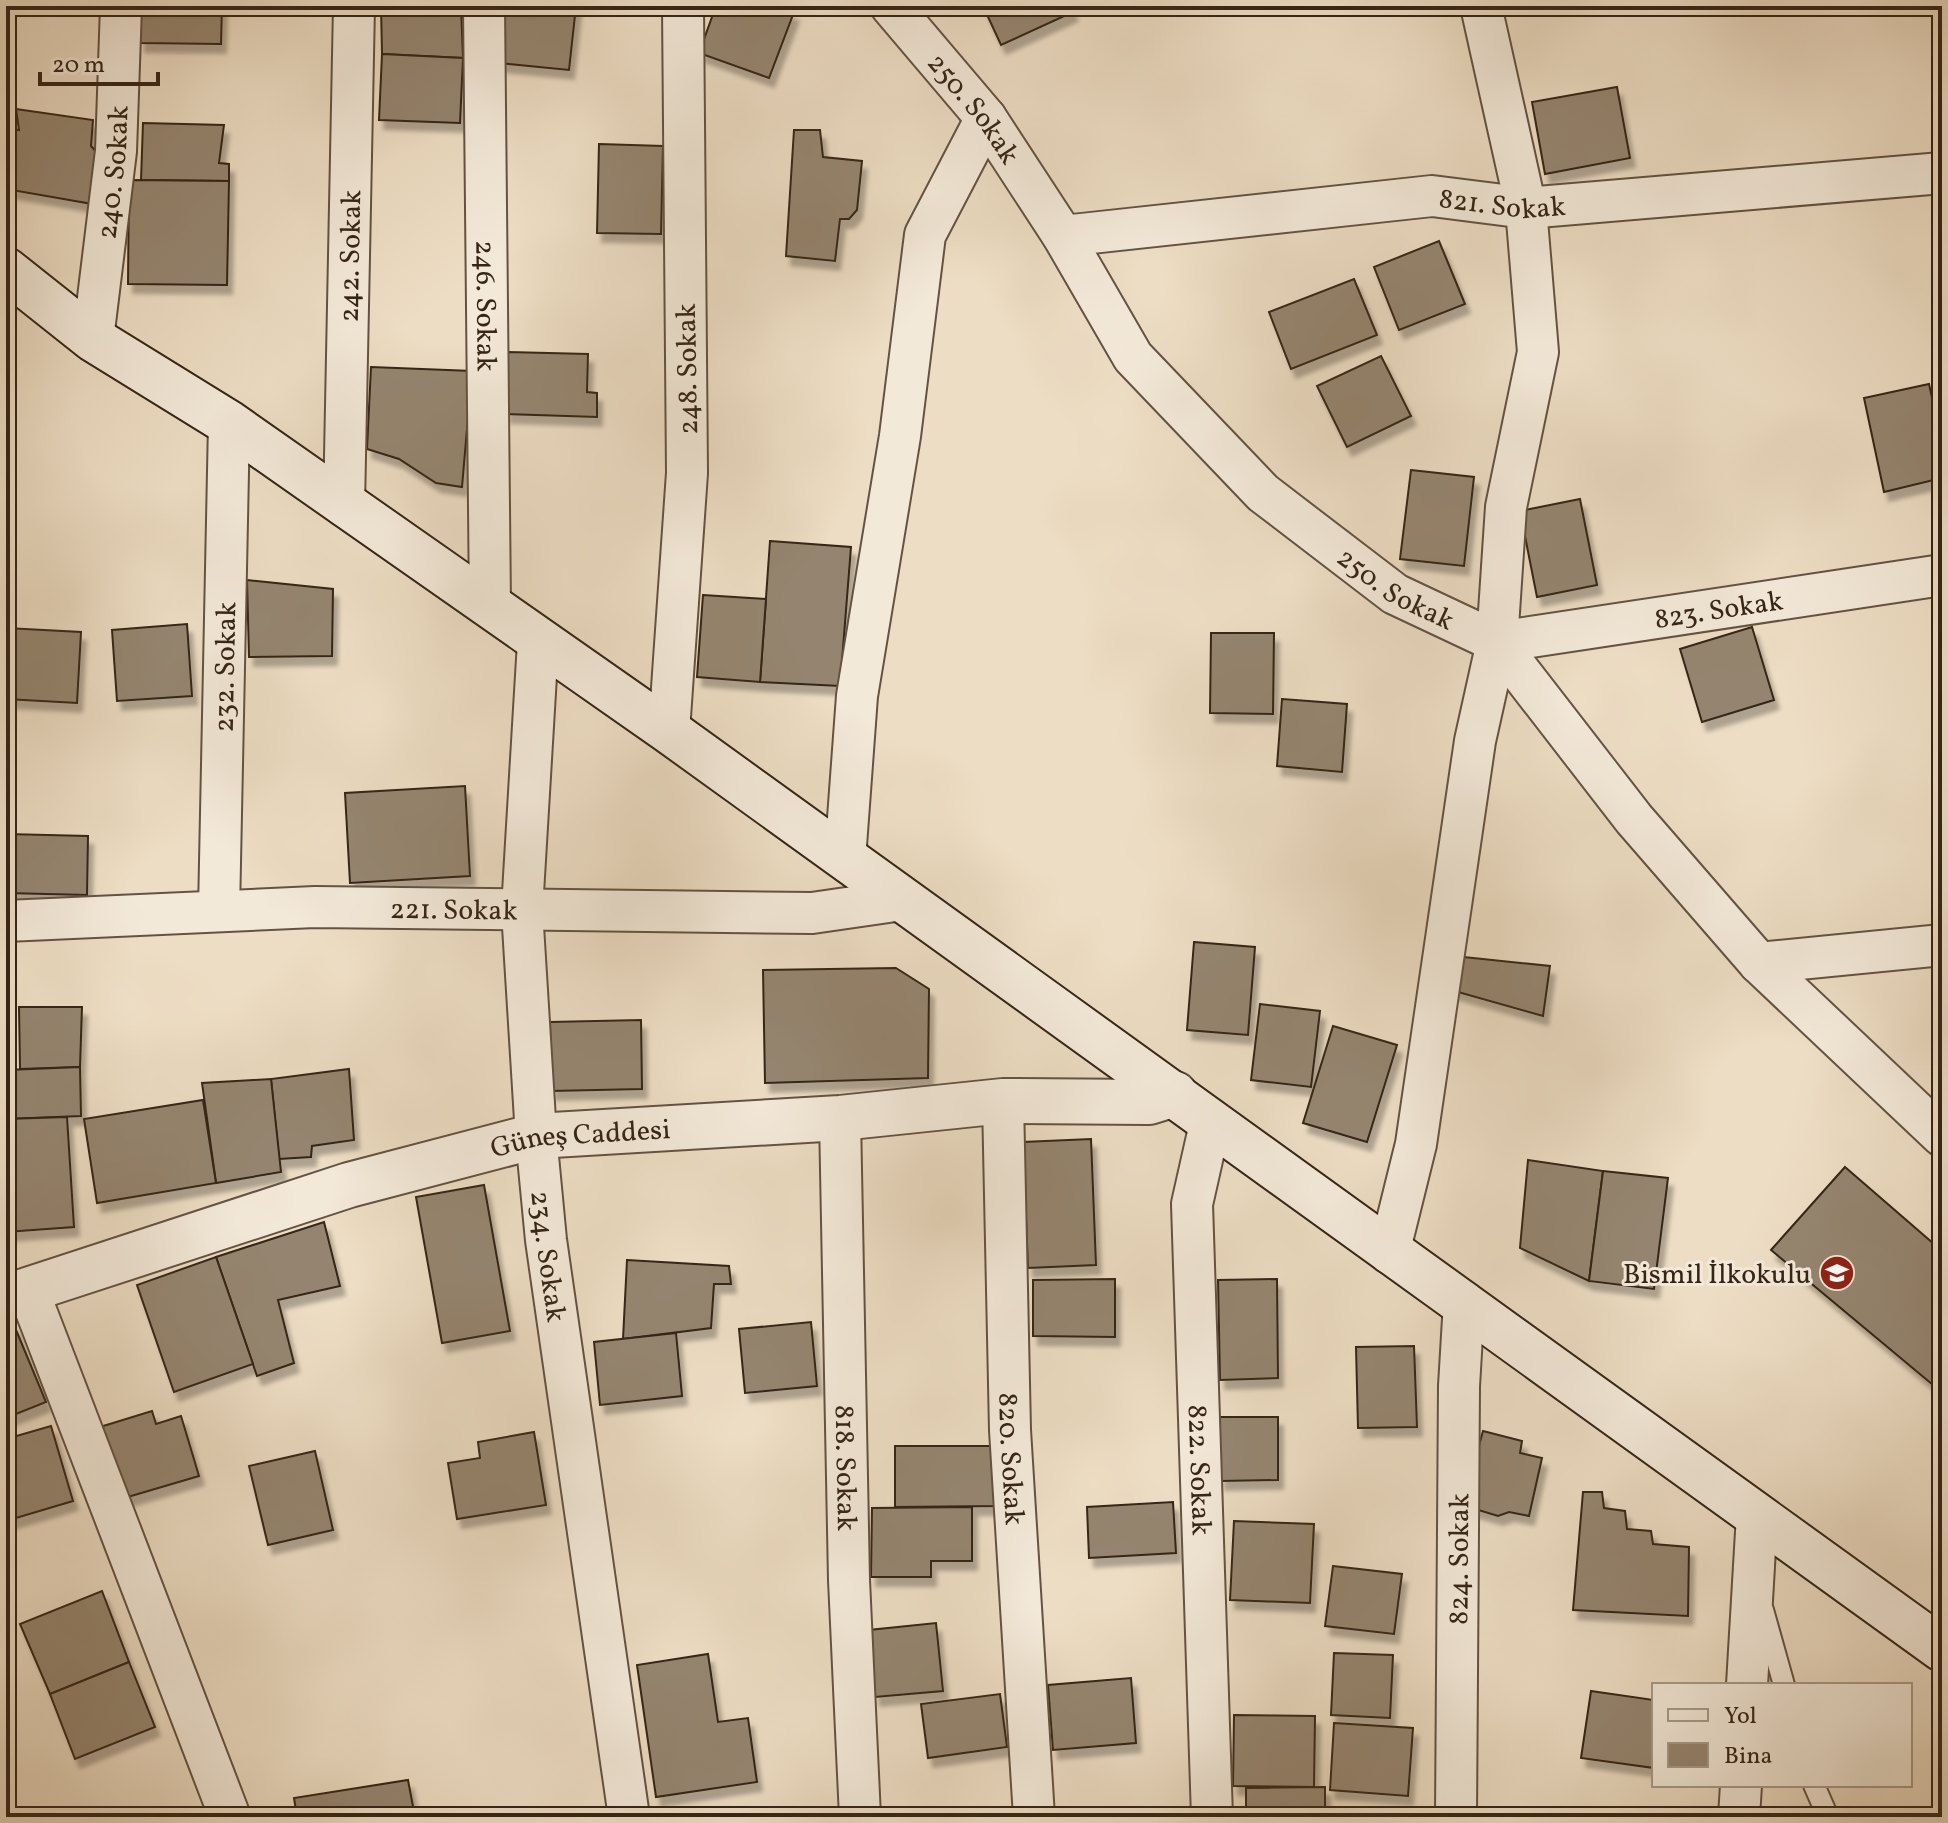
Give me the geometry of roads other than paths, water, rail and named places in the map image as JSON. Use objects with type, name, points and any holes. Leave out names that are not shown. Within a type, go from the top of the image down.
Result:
[{"type":"main road","points":[[6,270],[93,339],[229,423],[669,731],[1942,1649]]},
{"type":"main road","name":"Güneş Caddesi","points":[[17,1293],[349,1185],[536,1136],[840,1118],[1003,1101],[1149,1102],[1175,1094]]},
{"type":"street","name":"240. Sokak","points":[[93,339],[116,151],[121,6]]},
{"type":"street","name":"242. Sokak","points":[[344,506],[354,6]]},
{"type":"street","name":"246. Sokak","points":[[484,6],[490,607]]},
{"type":"street","name":"248. Sokak","points":[[669,731],[687,473],[683,6]]},
{"type":"street","name":"250. Sokak","points":[[891,6],[986,118],[1063,236],[1133,357],[1263,493],[1395,594],[1497,642],[1634,819],[1759,963],[1942,1136]]},
{"type":"street","points":[[1389,1253],[1416,1144],[1475,741],[1497,642],[1506,507],[1538,352],[1526,208],[1481,6]]},
{"type":"street","points":[[845,859],[857,696],[900,436],[925,235],[986,118]]},
{"type":"street","name":"821. Sokak","points":[[1063,236],[1432,196],[1526,208],[1942,173]]},
{"type":"street","name":"232. Sokak","points":[[219,911],[229,423]]},
{"type":"street","name":"823. Sokak","points":[[1497,642],[1942,575]]},
{"type":"street","name":"234. Sokak","points":[[538,642],[522,910],[536,1136],[546,1240],[629,1817]]},
{"type":"street","name":"221. Sokak","points":[[6,921],[315,907],[812,913],[902,900]]},
{"type":"street","points":[[1759,963],[1942,945]]},
{"type":"street","name":"820. Sokak","points":[[1003,1101],[1010,1430],[1034,1817]]},
{"type":"street","name":"818. Sokak","points":[[840,1118],[849,1580],[860,1817]]},
{"type":"street","name":"822. Sokak","points":[[1210,1124],[1192,1204],[1212,1817]]},
{"type":"street","points":[[17,1293],[230,1817]]},
{"type":"street","name":"824. Sokak","points":[[1456,1817],[1459,1386],[1464,1302]]},
{"type":"street","points":[[1747,1683],[1757,1515]]},
{"type":"street","points":[[1739,1817],[1741,1787]]},
{"type":"lane","points":[[1753,1576],[1783,1683]]},
{"type":"lane","points":[[1815,1787],[1828,1817]]},
{"type":"place","name":"Bismil İlkokulu","points":[[1837,1273]]}]
